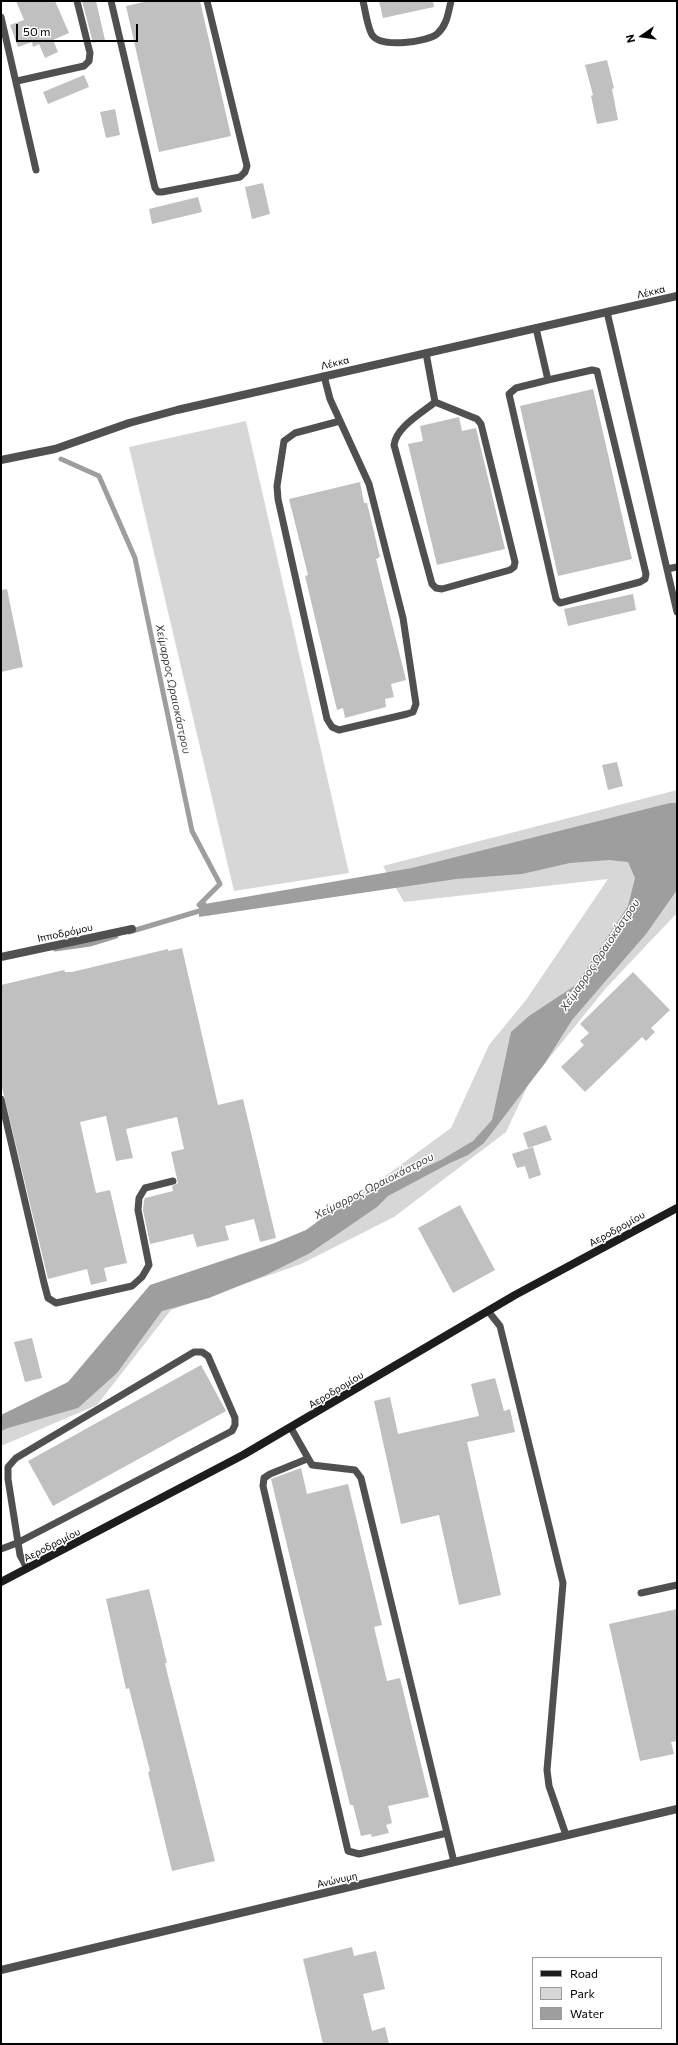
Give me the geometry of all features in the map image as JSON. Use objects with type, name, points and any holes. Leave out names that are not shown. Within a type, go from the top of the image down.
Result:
[{"type":"street","name":"Λέκκα","points":[[1,460],[55,449],[129,423],[177,410],[677,296]]},
{"type":"street","name":"Ιπποδρόμου","points":[[1,957],[132,929]]},
{"type":"street","name":"Αεροδρομίου","points":[[1,1582],[112,1526],[291,1428],[488,1312],[677,1208]]},
{"type":"street","name":"Ανώνυμη","points":[[1,1970],[677,1809]]},
{"type":"lane","points":[[17,81],[84,66],[89,61],[90,53],[77,1]]},
{"type":"lane","points":[[111,1],[155,188],[158,192],[162,192],[240,177],[245,172],[247,166],[207,1]]},
{"type":"lane","points":[[363,1],[372,36],[379,41],[400,44],[436,35],[447,21],[450,1]]},
{"type":"lane","points":[[1,17],[17,81],[36,170]]},
{"type":"lane","points":[[607,312],[677,612]]},
{"type":"lane","points":[[536,328],[548,380]]},
{"type":"lane","points":[[426,353],[435,402]]},
{"type":"lane","points":[[592,370],[598,371],[646,574],[645,579],[640,582],[560,602],[556,599],[509,394],[516,388],[548,380],[592,370]]},
{"type":"lane","points":[[324,376],[330,399],[369,484],[403,618],[416,704],[414,712],[339,730],[332,727],[327,719],[278,498],[277,486],[284,441],[288,436],[340,421]]},
{"type":"lane","points":[[435,402],[477,419],[482,424],[515,562],[514,567],[510,570],[442,589],[436,588],[432,584],[394,445],[395,438],[400,431],[435,402]]},
{"type":"lane","points":[[667,569],[677,567]]},
{"type":"lane","points":[[1,1099],[48,1298],[56,1303],[132,1286],[142,1277],[149,1265],[138,1210],[139,1198],[145,1188],[173,1181]]},
{"type":"lane","points":[[488,1312],[500,1326],[563,1583],[548,1778],[566,1835]]},
{"type":"lane","points":[[1,1549],[17,1543],[232,1431],[235,1425],[235,1418],[208,1356],[202,1352],[194,1352],[16,1458],[8,1467],[8,1479],[17,1543],[20,1556],[27,1568]]},
{"type":"lane","points":[[291,1428],[301,1443],[307,1459],[312,1465],[355,1470],[361,1478],[454,1862]]},
{"type":"lane","points":[[307,1459],[270,1474],[264,1478],[263,1486],[348,1851],[354,1854],[359,1854],[447,1833]]},
{"type":"lane","points":[[641,1593],[677,1585]]},
{"type":"green space","points":[[246,421],[349,873],[234,891],[129,447]]},
{"type":"green space","points":[[677,790],[677,913],[606,988],[529,1083],[506,1132],[394,1217],[301,1264],[171,1310],[97,1405],[1,1446],[1,1416],[73,1383],[165,1281],[298,1240],[451,1128],[489,1045],[526,1000],[608,879],[404,902],[383,866]]},
{"type":"water","points":[[670,803],[677,803],[677,890],[646,934],[572,1020],[545,1063],[484,1143],[468,1155],[388,1196],[377,1207],[310,1253],[266,1275],[209,1298],[162,1311],[117,1373],[78,1408],[1,1431],[1,1415],[68,1382],[150,1285],[272,1244],[306,1230],[336,1208],[441,1160],[473,1141],[492,1120],[511,1032],[529,1016],[576,985],[628,906],[635,878],[628,862],[609,860],[570,863],[522,874],[456,879],[199,917],[199,905],[412,868]]},
{"type":"building","points":[[16,1],[55,1],[69,33],[53,40],[58,52],[45,58],[39,44],[33,47],[32,42],[18,47],[10,25],[24,20]]},
{"type":"building","points":[[82,1],[96,1],[105,40],[93,43]]},
{"type":"building","points":[[148,1],[200,1],[231,136],[159,152],[126,6]]},
{"type":"building","points":[[379,1],[433,1],[434,7],[383,18]]},
{"type":"building","points":[[607,60],[614,88],[612,89],[618,120],[597,124],[591,96],[593,95],[585,65]]},
{"type":"building","points":[[84,75],[89,87],[48,104],[43,92]]},
{"type":"building","points":[[115,109],[120,135],[106,138],[100,112]]},
{"type":"building","points":[[263,183],[270,214],[252,219],[245,187]]},
{"type":"building","points":[[198,197],[202,212],[152,224],[149,209]]},
{"type":"building","points":[[593,389],[632,559],[558,576],[520,406]]},
{"type":"building","points":[[459,417],[462,431],[476,428],[505,549],[437,565],[408,444],[423,441],[420,426]]},
{"type":"building","points":[[360,482],[364,503],[367,503],[380,557],[376,559],[406,680],[391,684],[394,697],[385,699],[386,707],[345,718],[343,708],[337,710],[305,576],[308,575],[289,499]]},
{"type":"building","points":[[7,589],[23,667],[1,672],[1,590]]},
{"type":"building","points":[[633,594],[636,610],[568,626],[564,609]]},
{"type":"building","points":[[617,762],[623,786],[608,790],[602,765]]},
{"type":"building","points":[[182,948],[218,1105],[243,1099],[276,1238],[260,1242],[254,1219],[225,1226],[229,1240],[197,1247],[193,1234],[150,1244],[143,1210],[144,1200],[145,1198],[173,1191],[172,1186],[178,1183],[171,1152],[184,1149],[177,1117],[126,1129],[133,1158],[116,1161],[106,1116],[80,1122],[96,1193],[110,1190],[127,1263],[104,1268],[107,1281],[91,1285],[87,1269],[48,1279],[1,1083],[1,985],[64,970],[65,972],[72,972],[168,949],[168,951]]},
{"type":"building","points":[[633,972],[670,1010],[651,1028],[655,1032],[646,1041],[642,1037],[585,1092],[561,1067],[584,1045],[580,1041],[589,1033],[580,1024]]},
{"type":"building","points":[[546,1125],[552,1140],[528,1148],[523,1133]]},
{"type":"building","points":[[533,1147],[541,1175],[529,1179],[525,1166],[517,1168],[512,1154]]},
{"type":"building","points":[[460,1205],[495,1270],[453,1293],[418,1228]]},
{"type":"building","points":[[32,1338],[42,1378],[25,1382],[14,1342]]},
{"type":"building","points":[[201,1365],[226,1411],[53,1506],[28,1461]]},
{"type":"building","points":[[495,1378],[504,1411],[510,1409],[515,1432],[467,1442],[501,1595],[459,1605],[439,1515],[401,1524],[374,1401],[390,1397],[398,1434],[479,1416],[471,1384]]},
{"type":"building","points":[[301,1468],[307,1494],[348,1484],[382,1625],[374,1627],[387,1681],[400,1678],[429,1797],[388,1806],[392,1823],[386,1825],[389,1833],[372,1837],[371,1834],[361,1836],[353,1805],[350,1805],[271,1479]]},
{"type":"building","points":[[149,1589],[167,1663],[165,1663],[167,1672],[215,1861],[172,1871],[148,1772],[150,1771],[129,1688],[126,1689],[106,1599]]},
{"type":"building","points":[[677,1609],[677,1741],[671,1742],[674,1754],[640,1761],[609,1624]]},
{"type":"building","points":[[352,1947],[354,1956],[376,1951],[385,1989],[363,1994],[372,2031],[385,2027],[389,2044],[323,2044],[303,1959]]},
{"type":"waterway","name":"Χείμαρρος Ωραιοκάστρου","points":[[61,459],[99,476],[135,558],[192,831],[220,884],[199,905],[204,904]]},
{"type":"waterway","name":"Χείμαρρος Ωραιοκάστρου","points":[[129,932],[206,909]]},
{"type":"waterway","name":"Χείμαρρος Ωραιοκάστρου","points":[[55,949],[90,944],[116,936]]}]
